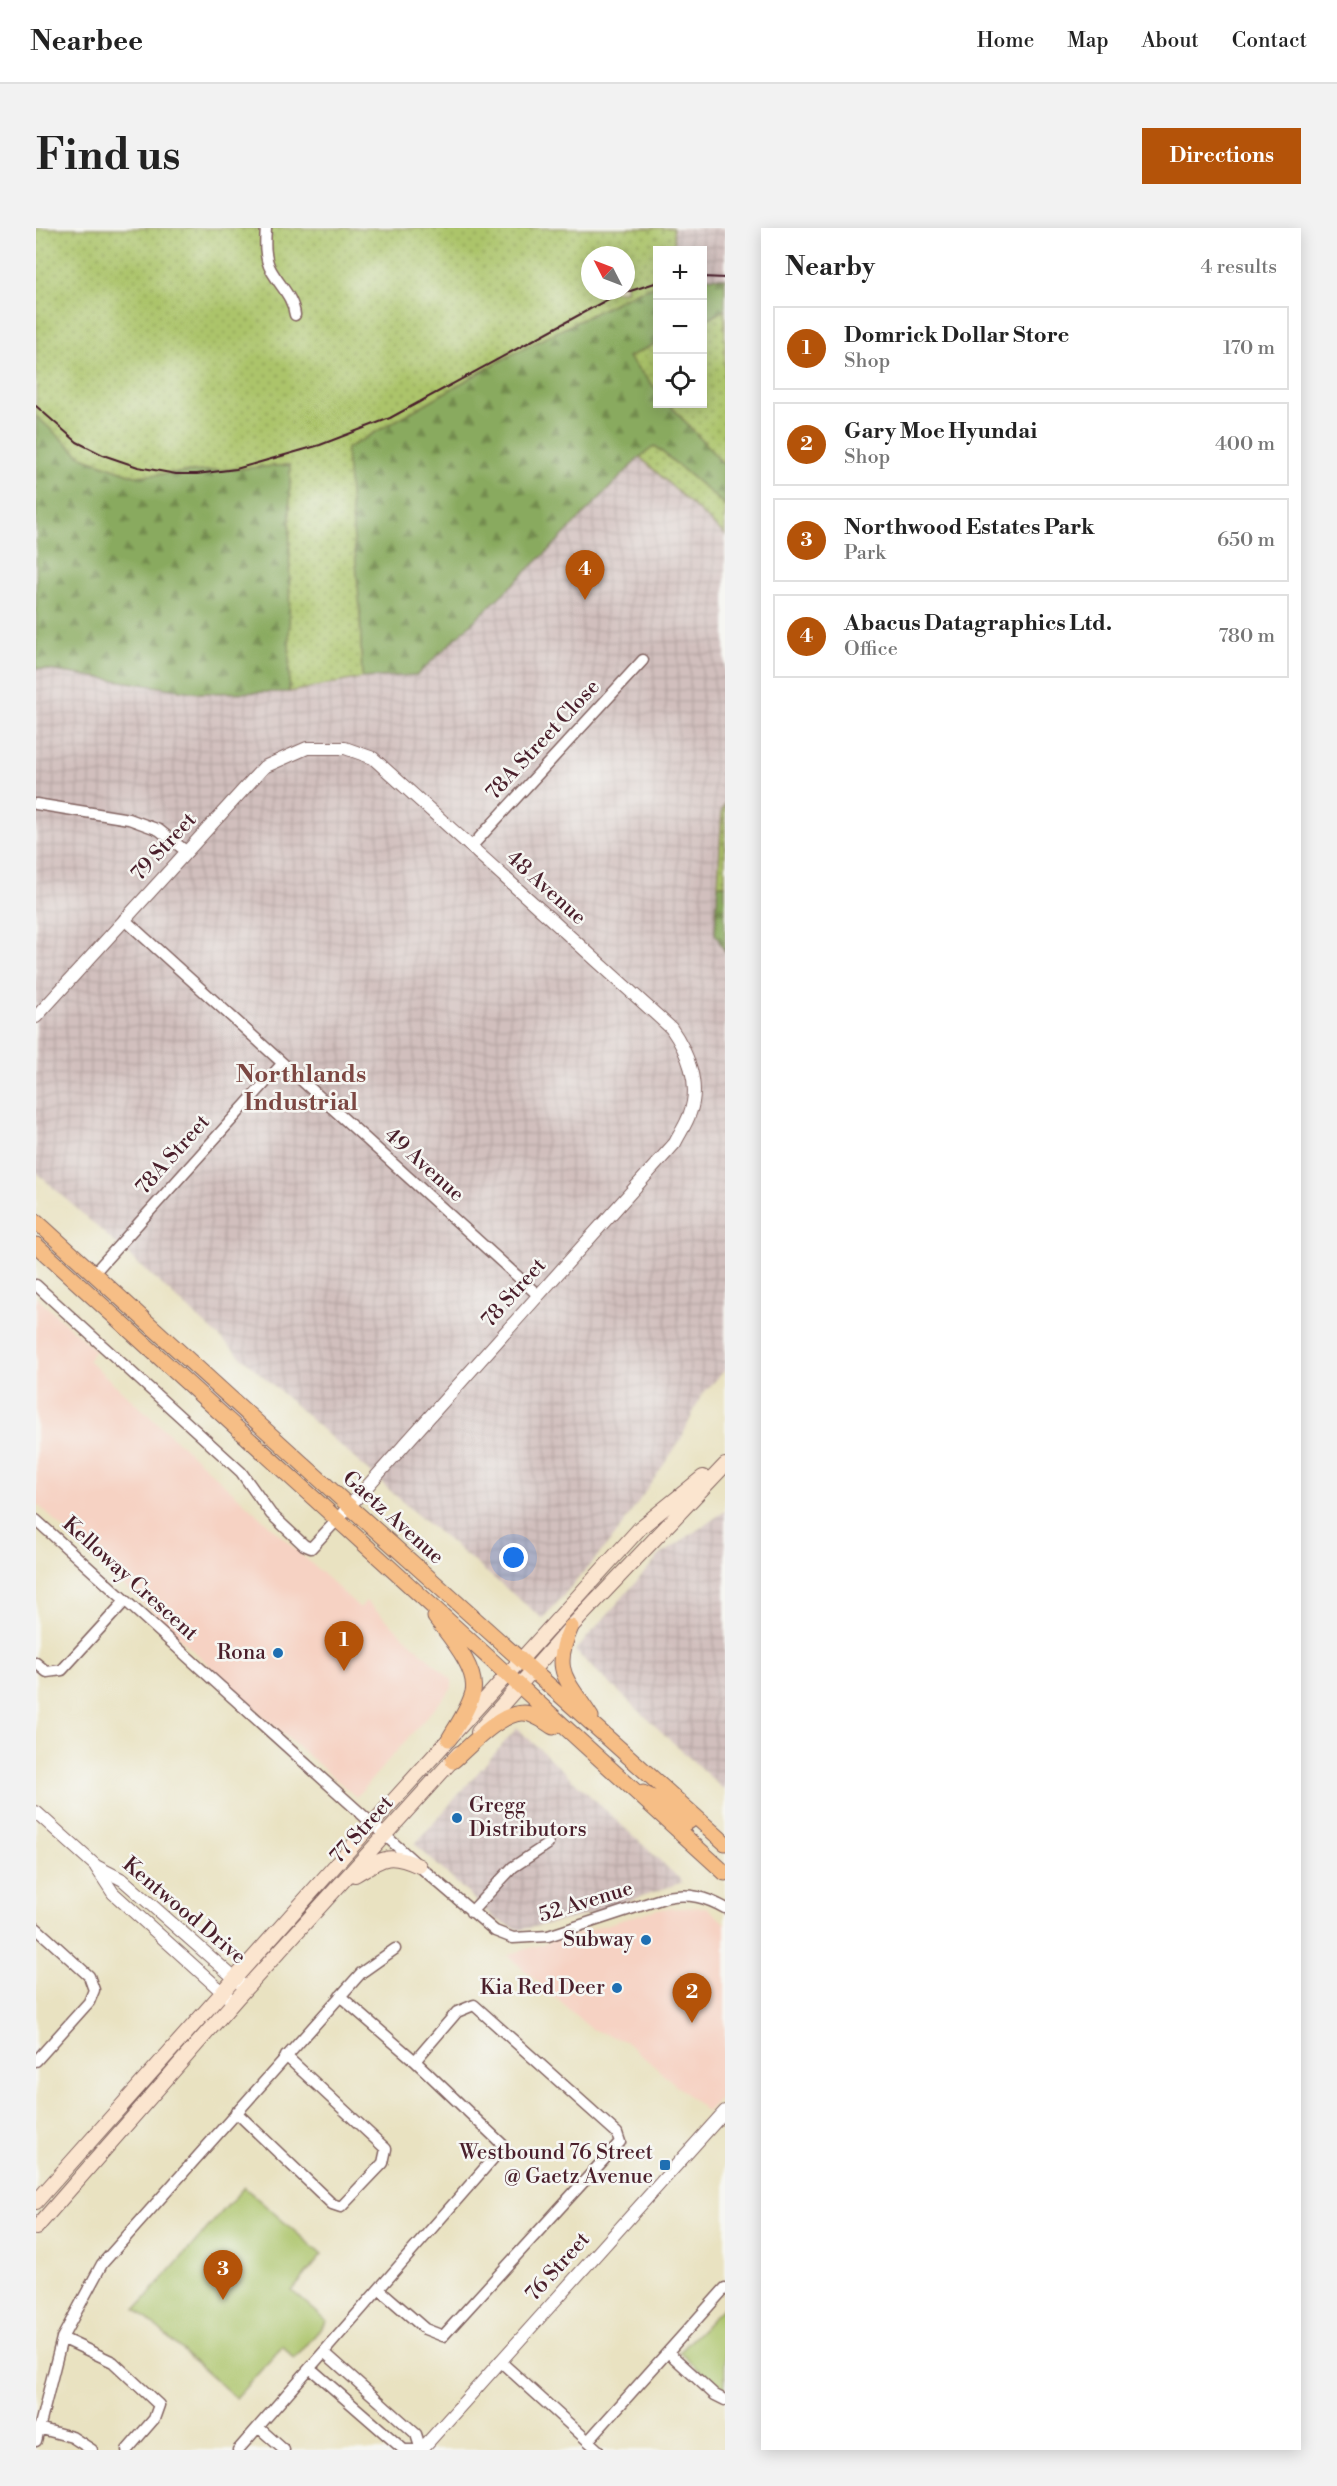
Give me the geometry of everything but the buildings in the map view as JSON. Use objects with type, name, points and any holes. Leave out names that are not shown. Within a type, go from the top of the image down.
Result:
[{"type":"main road","name":"Gaetz Avenue","points":[[36,1221],[349,1506],[519,1668],[519,1686],[725,1873]]},
{"type":"main road","name":"Gaetz Avenue","points":[[36,1245],[418,1592],[603,1735],[725,1843]]},
{"type":"main road","name":"77 Street","points":[[234,1978],[449,1739],[519,1668],[640,1528],[725,1458]]},
{"type":"main road","name":"77 Street","points":[[519,1668],[571,1627],[725,1465]]},
{"type":"main road","points":[[418,1592],[470,1668],[474,1681],[471,1698],[449,1739]]},
{"type":"main road","points":[[571,1627],[560,1656],[562,1668],[603,1735]]},
{"type":"main road","name":"77 Street","points":[[36,2202],[228,1997],[246,1988],[453,1761],[519,1686],[519,1668]]},
{"type":"main road","points":[[453,1761],[505,1718],[523,1713],[541,1719],[585,1746]]},
{"type":"main road","points":[[627,1785],[662,1802],[683,1821],[688,1822],[695,1817]]},
{"type":"main road","points":[[341,1884],[385,1858],[400,1858],[419,1866]]},
{"type":"main road","points":[[36,2228],[194,2049],[198,2036],[233,1989],[234,1978]]},
{"type":"street","points":[[266,228],[264,243],[269,268],[294,304],[295,315]]},
{"type":"street","name":"78A Street Close","points":[[471,847],[643,660]]},
{"type":"street","name":"79 Street","points":[[36,1017],[264,767],[307,748],[345,748]]},
{"type":"street","name":"48 Avenue","points":[[345,748],[373,759],[671,1028],[683,1046],[693,1082]]},
{"type":"street","points":[[36,804],[129,819],[159,830],[187,852]]},
{"type":"street","name":"49 Avenue","points":[[124,919],[538,1295]]},
{"type":"street","name":"78A Street","points":[[94,1273],[282,1064]]},
{"type":"street","name":"78 Street","points":[[338,1519],[675,1143],[691,1111],[693,1082]]},
{"type":"street","name":"Gaetz Avenue","points":[[36,1285],[241,1472],[270,1514],[304,1545],[311,1548],[338,1519]]},
{"type":"street","name":"Kelloway Crescent","points":[[36,1521],[386,1834]]},
{"type":"street","points":[[36,1663],[47,1672],[62,1670],[125,1600]]},
{"type":"street","name":"Kentwood Drive","points":[[36,1812],[96,1866],[123,1880],[246,1988]]},
{"type":"street","name":"52 Avenue","points":[[386,1834],[471,1912],[495,1931],[513,1938],[548,1936],[667,1897],[680,1895],[698,1895],[725,1908]]},
{"type":"street","points":[[471,1912],[513,1868],[548,1844]]},
{"type":"street","name":"Kentwood Drive","points":[[96,1866],[113,1893],[228,1997]]},
{"type":"street","points":[[36,1928],[89,1977],[94,1990],[89,2002],[36,2061]]},
{"type":"street","points":[[36,2441],[62,2338],[102,2264],[361,1973],[395,1949]]},
{"type":"street","points":[[238,2450],[504,2146],[415,2061],[340,1996]]},
{"type":"street","points":[[379,2289],[425,2329],[443,2336],[620,2142],[617,2133],[474,2005],[457,2012],[415,2061]]},
{"type":"street","points":[[236,2112],[332,2204],[341,2207],[383,2163],[386,2150],[286,2056]]},
{"type":"street","name":"76 Street","points":[[421,2450],[725,2111]]},
{"type":"street","points":[[588,2441],[725,2288]]},
{"type":"street","points":[[62,2338],[113,2362],[159,2405],[154,2419],[127,2450]]},
{"type":"street","points":[[324,2352],[416,2434],[421,2450]]},
{"type":"street","points":[[668,2352],[715,2395],[725,2400]]},
{"type":"street","points":[[500,2361],[598,2450]]},
{"type":"street","points":[[310,2368],[404,2450],[416,2450]]},
{"type":"street","points":[[258,2427],[284,2450]]},
{"type":"street","points":[[38,2428],[72,2437],[92,2450]]},
{"type":"shaded area","points":[[673,228],[725,228],[725,278],[707,277],[707,246],[675,246]]},
{"type":"shaded area","points":[[640,457],[725,535],[725,804],[722,809],[715,932],[725,952],[725,1370],[701,1396],[680,1441],[615,1536],[543,1619],[416,1514],[36,1172],[36,668],[199,693],[289,692],[362,678],[417,675],[550,549]]},
{"type":"shaded area","points":[[36,1297],[95,1350],[88,1360],[360,1608],[366,1601],[452,1680],[452,1688],[356,1797],[265,1718],[36,1503]]},
{"type":"shaded area","points":[[725,1511],[725,1791],[575,1651],[659,1556]]},
{"type":"shaded area","points":[[517,1728],[683,1882],[581,1917],[519,1930],[495,1919],[415,1844]]},
{"type":"shaded area","points":[[706,1907],[725,1923],[725,2093],[707,2112],[625,2041],[591,2029],[507,1955],[657,1909]]},
{"type":"green space","points":[[36,228],[673,228],[675,246],[653,246],[653,286],[635,293],[635,246],[581,246],[581,300],[628,300],[360,609],[362,678],[289,692],[289,465],[135,476],[82,457],[36,416]]},
{"type":"green space","points":[[707,277],[725,278],[725,310],[707,319]]},
{"type":"green space","points":[[653,286],[653,345],[628,357],[653,385],[653,408],[673,408],[725,466],[725,505],[655,446],[640,457],[550,549],[417,675],[362,678],[360,609],[346,449],[507,357],[620,300],[635,300],[635,293]]},
{"type":"green space","points":[[725,310],[725,466],[673,408],[707,408],[707,319]]},
{"type":"green space","points":[[653,345],[653,385],[628,357]]},
{"type":"green space","points":[[36,416],[82,457],[135,476],[290,465],[289,692],[199,693],[36,668]]},
{"type":"green space","points":[[655,446],[725,505],[725,535],[640,457]]},
{"type":"green space","points":[[725,804],[725,885],[718,885],[722,809]]},
{"type":"green space","points":[[718,885],[725,885],[725,952],[715,933]]},
{"type":"green space","points":[[244,2187],[322,2255],[292,2291],[327,2321],[294,2360],[283,2346],[236,2398],[136,2309]]},
{"type":"green space","points":[[725,2305],[725,2388],[717,2387],[680,2352]]},
{"type":"railway","points":[[707,277],[725,278]]},
{"type":"railway","points":[[36,406],[77,442],[103,455],[138,467],[176,474],[236,469],[320,445],[390,418],[612,297],[653,284]]},
{"type":"place","name":"Abacus Datagraphics Ltd.","points":[[585,600]]},
{"type":"place","name":"Rona","points":[[278,1653]]},
{"type":"place","name":"Domrick Dollar Store","points":[[344,1671]]},
{"type":"place","name":"Gregg Distributors","points":[[457,1818]]},
{"type":"place","name":"Subway","points":[[646,1940]]},
{"type":"place","name":"Kia Red Deer","points":[[617,1988]]},
{"type":"place","name":"Gary Moe Hyundai","points":[[692,2023]]},
{"type":"place","name":"Westbound 76 Street @ Gaetz Avenue","points":[[665,2165]]},
{"type":"place","name":"Northwood Estates Park","points":[[223,2300]]},
{"type":"district","name":"Northlands Industrial","points":[[301,1089]]}]
